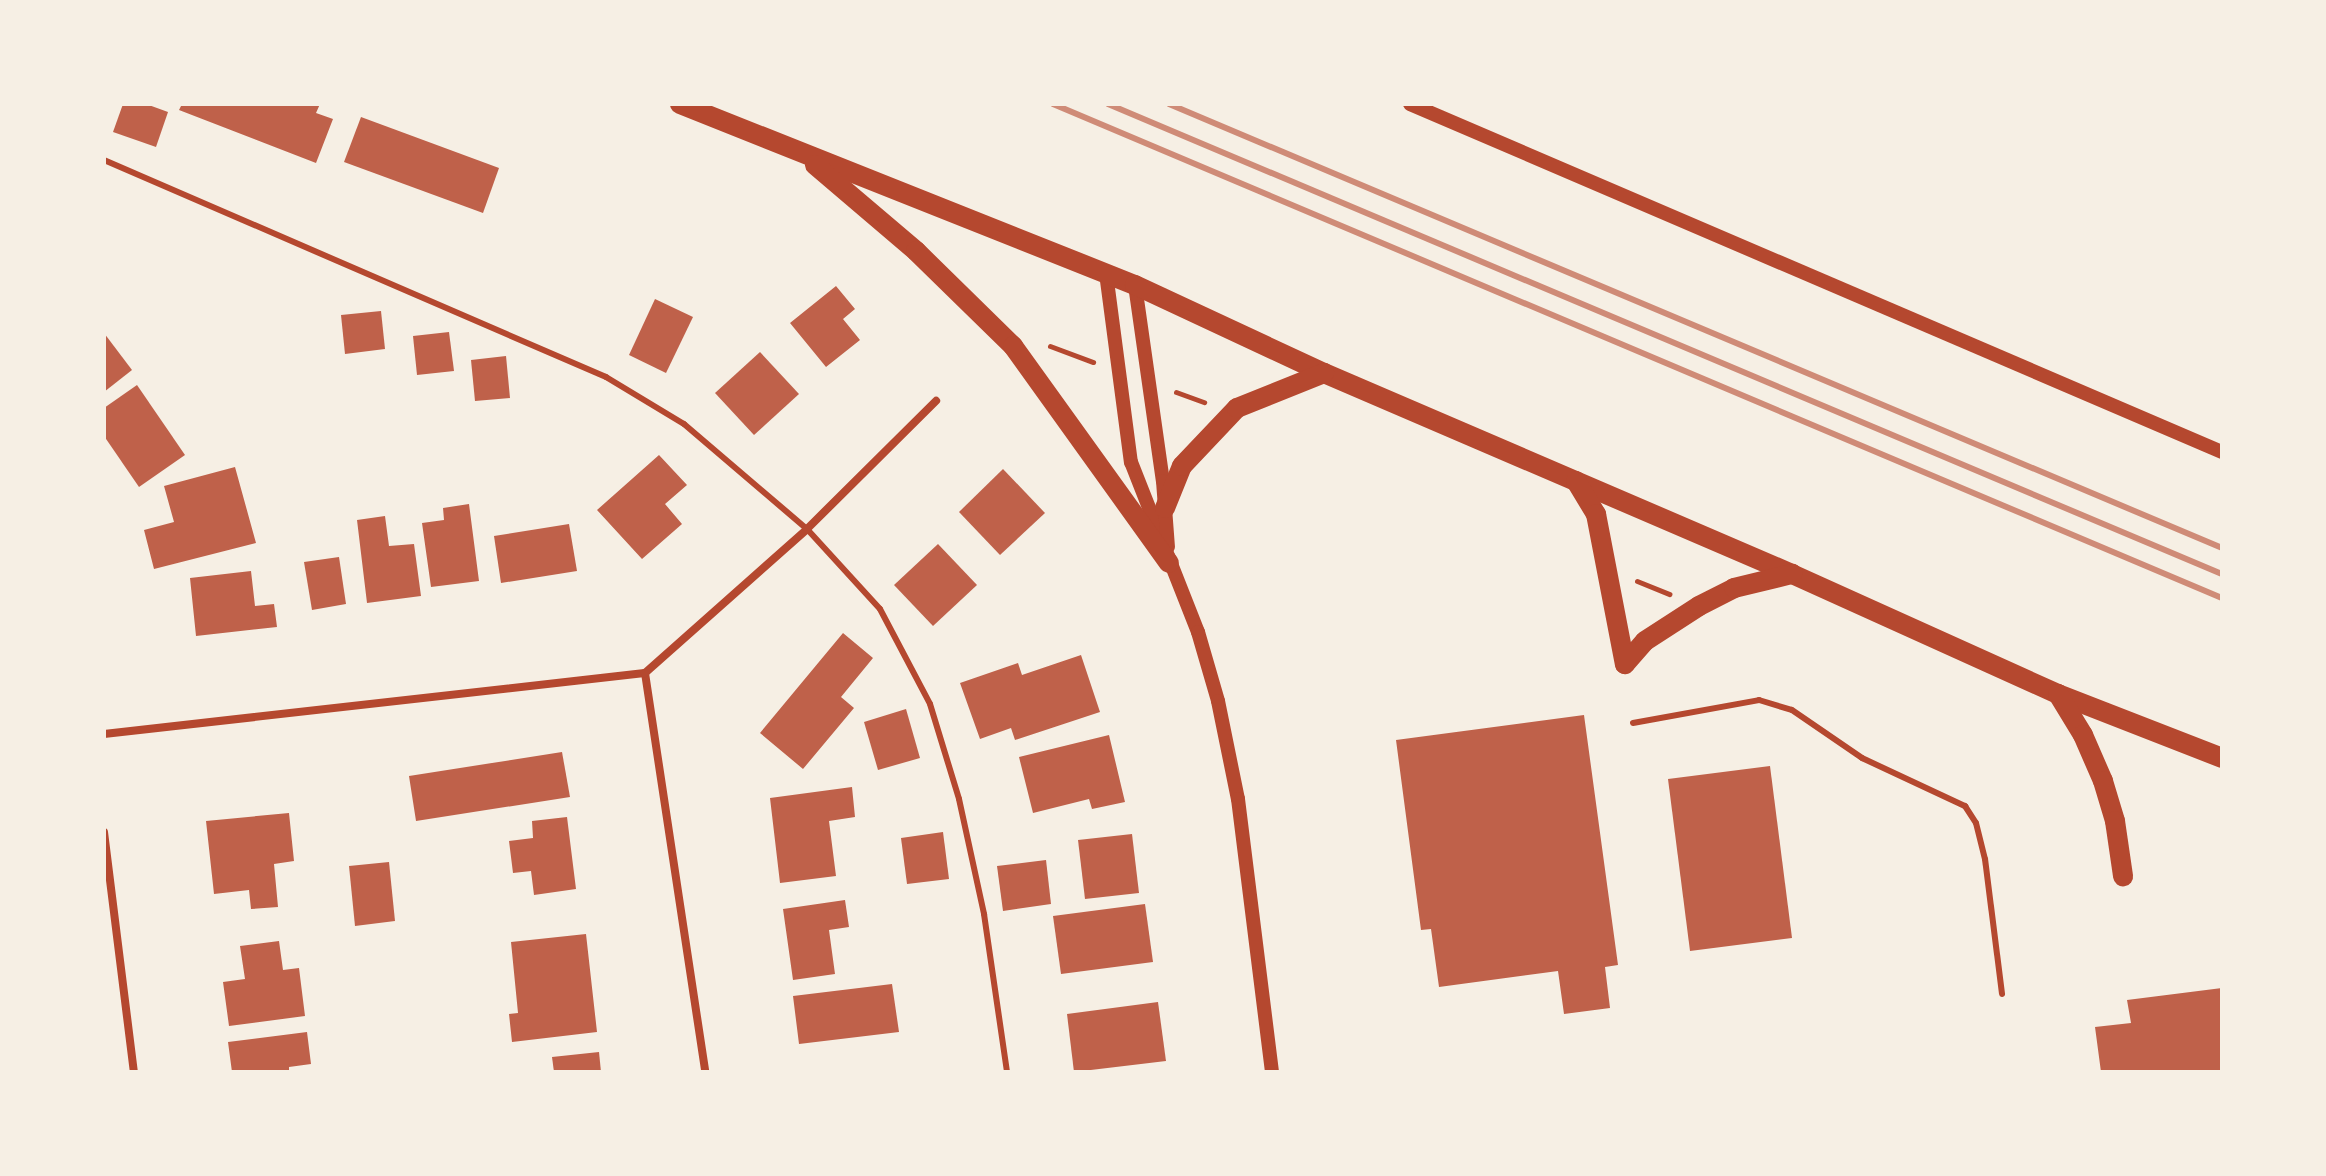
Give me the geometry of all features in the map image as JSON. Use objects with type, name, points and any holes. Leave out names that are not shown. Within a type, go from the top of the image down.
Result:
[{"type":"main road","points":[[680,104],[1135,285],[1324,373],[1792,574],[2058,694],[2222,758]]},
{"type":"main road","points":[[803,154],[916,251],[1013,346],[1169,563]]},
{"type":"main road","points":[[1165,508],[1182,466],[1237,408],[1324,373]]},
{"type":"main road","points":[[1576,481],[1596,514],[1625,664],[1645,641],[1699,606],[1734,588],[1792,574]]},
{"type":"main road","points":[[2058,694],[2083,735],[2103,781],[2115,821],[2123,876]]},
{"type":"street","points":[[1410,104],[2222,452]]},
{"type":"street","points":[[1106,273],[1131,462],[1202,648],[1235,785],[1272,1072]]},
{"type":"street","points":[[1135,285],[1165,508],[1169,563]]},
{"type":"street","points":[[104,734],[645,673],[807,529],[936,401]]},
{"type":"street","points":[[645,673],[705,1072]]},
{"type":"street","points":[[104,832],[134,1072]]},
{"type":"lane","points":[[104,160],[606,377],[684,424],[807,529],[880,609],[930,704],[959,799],[984,914],[1007,1072]]},
{"type":"lane","points":[[1633,723],[1759,700],[1792,710],[1862,758],[1965,806],[1976,823],[1985,859],[2002,994]]},
{"type":"path","points":[[1045,344],[1094,362]]},
{"type":"path","points":[[1164,387],[1208,403]]},
{"type":"path","points":[[1635,580],[1675,596]]},
{"type":"building","points":[[123,104],[146,104],[168,112],[156,147],[113,132]]},
{"type":"building","points":[[182,104],[320,104],[316,113],[333,119],[316,163],[179,110]]},
{"type":"building","points":[[361,117],[499,168],[483,213],[344,162]]},
{"type":"building","points":[[836,286],[855,309],[843,319],[860,340],[826,367],[790,323]]},
{"type":"building","points":[[655,299],[693,317],[666,373],[629,355]]},
{"type":"building","points":[[381,311],[385,349],[345,354],[341,315]]},
{"type":"building","points":[[449,332],[454,371],[417,375],[413,336]]},
{"type":"building","points":[[104,333],[132,370],[104,392]]},
{"type":"building","points":[[760,352],[799,394],[754,435],[715,393]]},
{"type":"building","points":[[506,356],[510,398],[475,401],[471,360]]},
{"type":"building","points":[[137,385],[185,455],[139,487],[104,436],[104,408]]},
{"type":"building","points":[[659,455],[687,485],[665,504],[682,524],[642,559],[597,510]]},
{"type":"building","points":[[235,467],[256,543],[154,569],[144,530],[174,522],[164,486]]},
{"type":"building","points":[[1003,469],[1045,513],[1000,555],[959,512]]},
{"type":"building","points":[[469,504],[479,581],[431,587],[422,523],[444,520],[443,508]]},
{"type":"building","points":[[385,516],[389,546],[414,544],[421,596],[367,603],[357,520]]},
{"type":"building","points":[[569,524],[577,571],[501,583],[494,536]]},
{"type":"building","points":[[938,544],[977,585],[933,626],[894,585]]},
{"type":"building","points":[[339,557],[346,604],[312,610],[304,562]]},
{"type":"building","points":[[251,571],[255,606],[274,604],[277,627],[196,636],[190,578]]},
{"type":"building","points":[[843,633],[873,658],[841,697],[854,708],[803,769],[760,733]]},
{"type":"building","points":[[1081,655],[1100,712],[1015,740],[1011,728],[980,739],[960,683],[1018,663],[1022,675]]},
{"type":"building","points":[[906,709],[920,758],[878,770],[864,722]]},
{"type":"building","points":[[1584,715],[1618,965],[1605,967],[1610,1008],[1564,1014],[1558,971],[1439,987],[1431,929],[1421,930],[1396,740]]},
{"type":"building","points":[[1109,735],[1125,802],[1092,809],[1089,799],[1033,813],[1019,757]]},
{"type":"building","points":[[562,752],[570,797],[416,821],[409,776]]},
{"type":"building","points":[[1770,766],[1792,938],[1690,951],[1668,779]]},
{"type":"building","points":[[852,787],[855,817],[829,821],[836,876],[780,883],[770,798]]},
{"type":"building","points":[[289,813],[294,861],[274,864],[278,907],[251,909],[249,890],[214,894],[206,821]]},
{"type":"building","points":[[567,817],[576,889],[534,895],[531,871],[513,873],[509,841],[533,838],[532,821]]},
{"type":"building","points":[[943,832],[949,879],[907,884],[901,838]]},
{"type":"building","points":[[1132,834],[1139,893],[1085,899],[1078,840]]},
{"type":"building","points":[[1046,860],[1051,904],[1003,911],[997,866]]},
{"type":"building","points":[[389,862],[395,921],[355,926],[349,866]]},
{"type":"building","points":[[845,900],[849,927],[829,930],[835,974],[793,980],[783,909]]},
{"type":"building","points":[[1145,904],[1153,962],[1061,974],[1053,916]]},
{"type":"building","points":[[586,934],[597,1032],[512,1042],[509,1014],[518,1013],[511,942]]},
{"type":"building","points":[[279,941],[283,970],[299,968],[305,1016],[229,1026],[223,982],[245,979],[240,946]]},
{"type":"building","points":[[892,984],[899,1032],[799,1044],[793,996]]},
{"type":"building","points":[[2222,988],[2222,1072],[2101,1072],[2095,1027],[2131,1023],[2127,1000]]},
{"type":"building","points":[[1158,1002],[1166,1061],[1074,1072],[1067,1014]]},
{"type":"building","points":[[307,1032],[311,1064],[289,1067],[289,1072],[232,1072],[228,1042]]},
{"type":"building","points":[[599,1052],[601,1072],[554,1072],[552,1057]]},
{"type":"railway","points":[[1053,104],[2222,598]]},
{"type":"railway","points":[[1108,104],[2222,574]]},
{"type":"railway","points":[[1169,104],[2222,548]]}]
